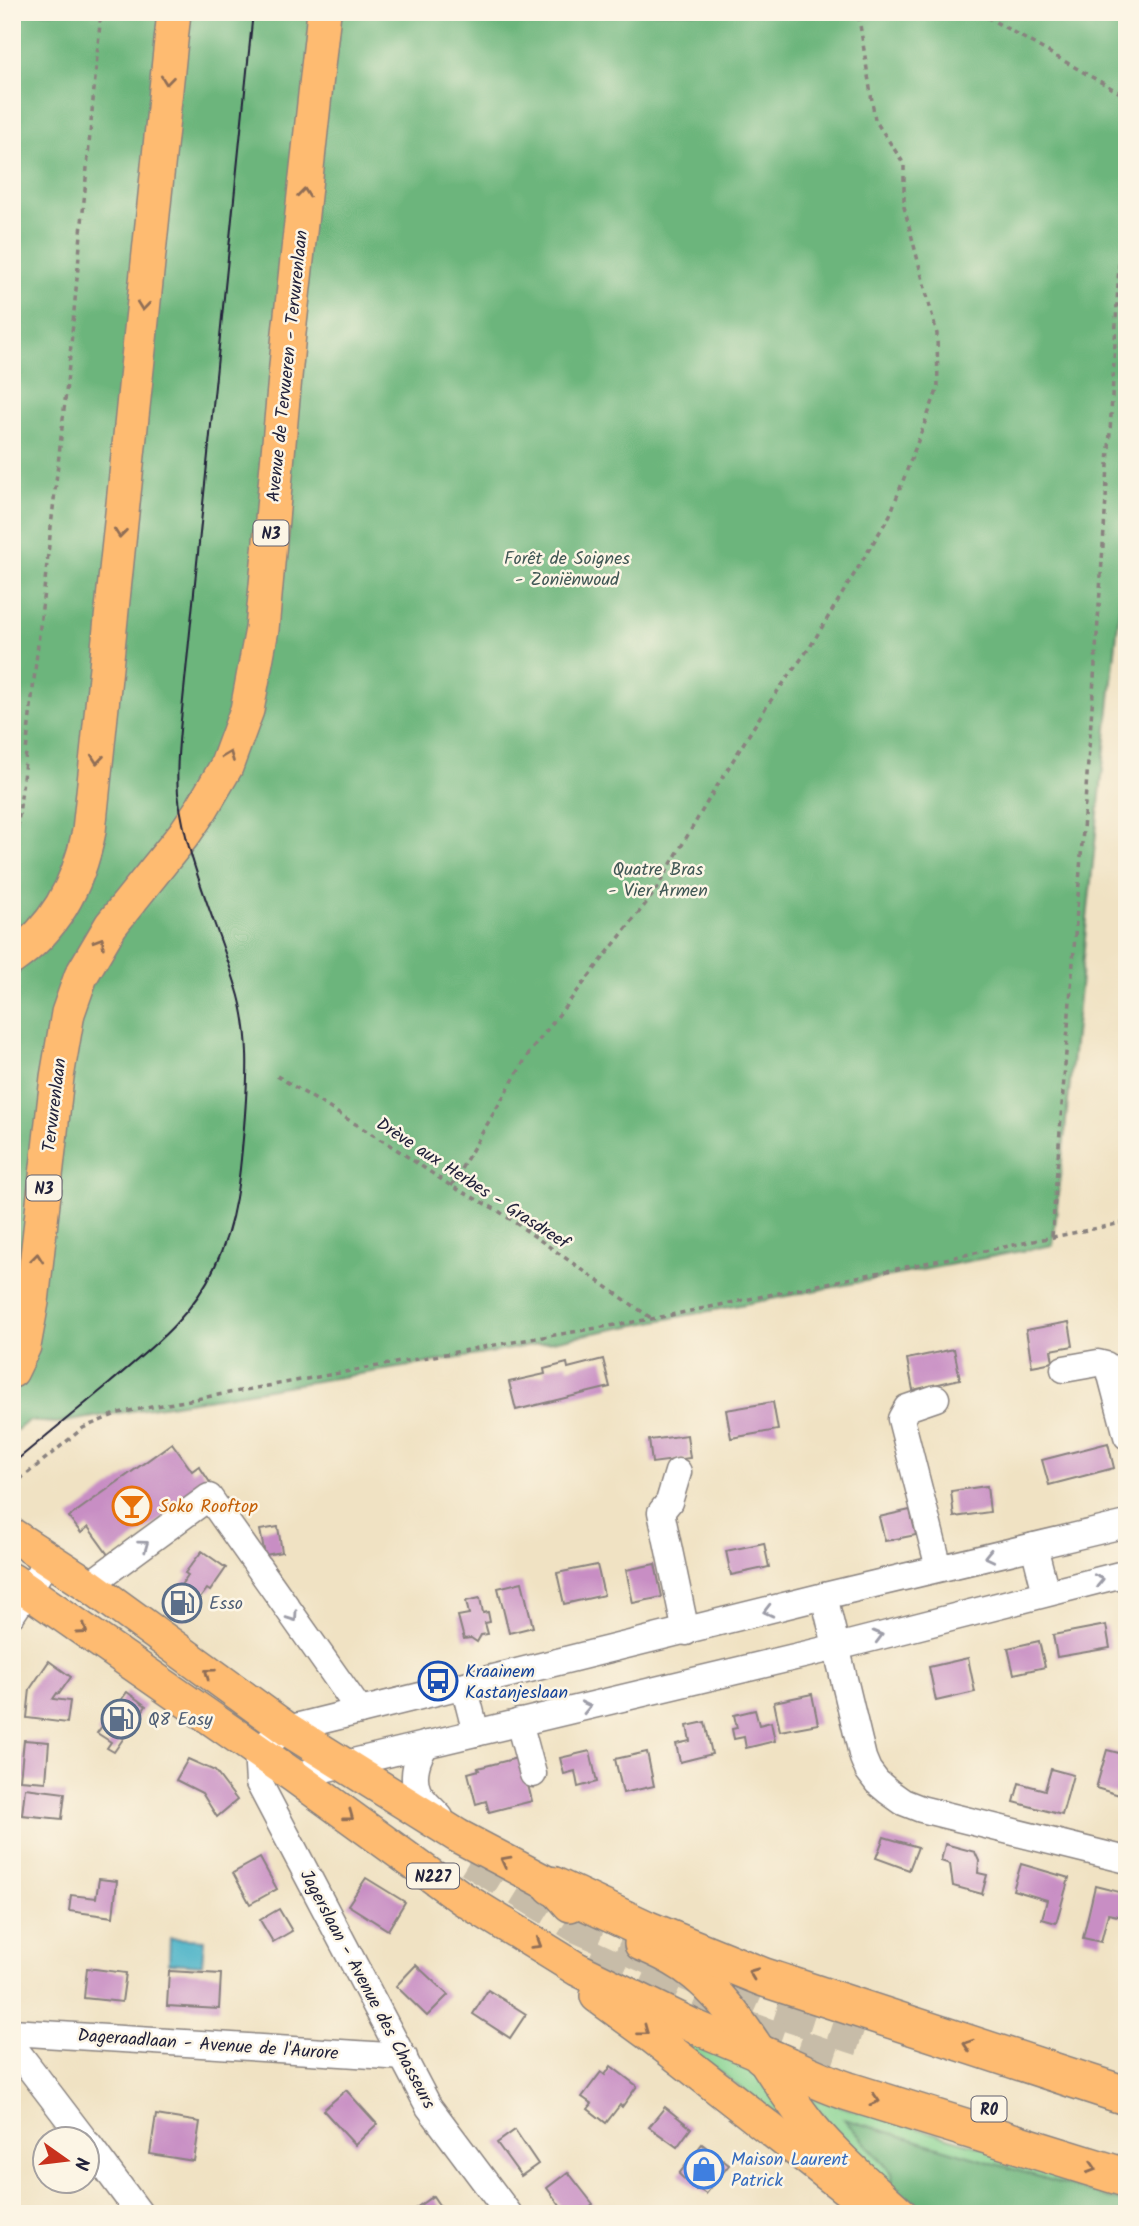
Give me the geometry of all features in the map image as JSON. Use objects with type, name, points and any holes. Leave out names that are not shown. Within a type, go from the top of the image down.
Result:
[{"type":"highway","points":[[552,1886],[647,1930],[763,1977],[1127,2096]]},
{"type":"highway","name":"R0","points":[[1127,2120],[857,2052],[1127,2151]]},
{"type":"highway","points":[[762,2055],[798,2070],[802,2090],[872,2099],[1127,2178]]},
{"type":"main road","points":[[12,958],[55,918],[82,861],[89,831],[174,12]]},
{"type":"main road","name":"Avenue de Tervueren - Tervurenlaan","points":[[71,1004],[81,976],[111,925],[202,808],[226,767],[247,710],[262,629],[289,333],[324,12]]},
{"type":"main road","name":"Tervurenlaan","points":[[12,1371],[24,1346],[32,1302],[58,1064],[71,1004]]},
{"type":"main road","name":"N227","points":[[12,1535],[89,1585],[287,1729],[341,1764],[458,1836],[552,1886],[582,1917],[661,1953],[693,1973],[723,2002],[762,2055]]},
{"type":"main road","name":"N227","points":[[17,1595],[257,1750],[462,1898],[577,1969],[591,1992],[649,2034],[878,2214]]},
{"type":"main road","points":[[577,1969],[693,2026],[762,2055]]},
{"type":"main road","points":[[802,2090],[810,2125],[901,2214]]},
{"type":"street","points":[[1064,1369],[1098,1363],[1106,1365],[1110,1371],[1127,1436]]},
{"type":"street","points":[[936,1398],[908,1408],[901,1419],[939,1568]]},
{"type":"street","points":[[678,1472],[669,1502],[661,1512],[686,1632]]},
{"type":"street","points":[[89,1585],[209,1497],[359,1711]]},
{"type":"street","points":[[257,1750],[287,1729],[1127,1524]]},
{"type":"street","points":[[1034,1546],[1046,1593]]},
{"type":"street","points":[[17,1595],[48,1560]]},
{"type":"street","points":[[294,1776],[837,1647],[1127,1573]]},
{"type":"street","points":[[824,1596],[863,1758],[877,1782],[903,1802],[921,1809],[1127,1860]]},
{"type":"street","points":[[464,1686],[476,1733]]},
{"type":"street","points":[[519,1722],[533,1774]]},
{"type":"street","points":[[427,1744],[417,1761],[417,1788],[458,1836]]},
{"type":"street","name":"Jagerslaan - Avenue des Chasseurs","points":[[257,1750],[259,1783],[429,2107],[509,2214]]},
{"type":"street","name":"Dageraadlaan - Avenue de l'Aurore","points":[[12,2032],[404,2057]]},
{"type":"street","points":[[12,2045],[72,2124]]},
{"type":"street","points":[[102,2163],[140,2214]]},
{"type":"path","points":[[12,878],[70,356],[101,12]]},
{"type":"path","points":[[451,1186],[529,1053],[654,893],[766,707],[817,636],[890,515],[938,388],[937,334],[904,208],[904,164],[875,120],[858,12]]},
{"type":"path","points":[[978,12],[1127,97]]},
{"type":"path","points":[[1052,1236],[1083,831],[1120,240],[1127,221]]},
{"type":"path","name":"Drève aux Herbes - Grasdreef","points":[[277,1076],[451,1186],[497,1210],[651,1319]]},
{"type":"path","points":[[12,1486],[83,1428],[118,1413],[651,1319],[1127,1222]]},
{"type":"green space","name":"Forêt de Soignes - Zoniënwoud","points":[[12,12],[1127,12],[1127,537],[1053,1245],[490,1353],[57,1423],[28,1421],[17,1430],[12,1429]]},
{"type":"green space","points":[[660,2027],[749,2062],[816,2145]]},
{"type":"green space","points":[[806,2096],[1127,2189],[1127,2203],[845,2120],[893,2174],[891,2187],[867,2167]]},
{"type":"green space","points":[[844,2119],[1127,2203],[1127,2214],[917,2214],[891,2187],[893,2174]]},
{"type":"water","points":[[170,1938],[204,1940],[202,1965],[169,1963]]},
{"type":"building","points":[[1069,1322],[1073,1346],[1051,1350],[1053,1362],[1032,1366],[1026,1330]]},
{"type":"building","points":[[954,1349],[960,1379],[913,1390],[907,1359]]},
{"type":"building","points":[[603,1359],[610,1387],[516,1410],[509,1382],[545,1374],[544,1369],[567,1363],[568,1368]]},
{"type":"building","points":[[773,1402],[778,1430],[731,1438],[726,1410]]},
{"type":"building","points":[[687,1435],[690,1458],[652,1463],[649,1440]]},
{"type":"building","points":[[172,1443],[192,1471],[199,1466],[211,1484],[109,1556],[88,1527],[81,1533],[69,1517]]},
{"type":"building","points":[[1108,1443],[1114,1468],[1049,1485],[1042,1460]]},
{"type":"building","points":[[987,1486],[990,1512],[954,1517],[951,1491]]},
{"type":"building","points":[[910,1510],[916,1535],[885,1541],[879,1517]]},
{"type":"building","points":[[278,1527],[282,1552],[265,1555],[260,1530]]},
{"type":"building","points":[[764,1543],[769,1567],[731,1575],[726,1551]]},
{"type":"building","points":[[202,1551],[226,1568],[210,1591],[207,1589],[182,1620],[166,1606],[188,1575],[185,1573]]},
{"type":"building","points":[[655,1564],[662,1597],[633,1603],[626,1570]]},
{"type":"building","points":[[597,1565],[604,1595],[564,1604],[557,1573]]},
{"type":"building","points":[[522,1582],[533,1627],[509,1633],[498,1588]]},
{"type":"building","points":[[480,1598],[483,1613],[488,1612],[490,1622],[485,1623],[488,1634],[481,1635],[477,1642],[471,1638],[464,1639],[458,1616],[469,1614],[466,1601]]},
{"type":"building","points":[[1106,1625],[1110,1648],[1057,1657],[1053,1635]]},
{"type":"building","points":[[1039,1641],[1045,1667],[1014,1674],[1008,1648]]},
{"type":"building","points":[[968,1658],[975,1692],[936,1701],[929,1667]]},
{"type":"building","points":[[49,1661],[71,1677],[53,1699],[70,1701],[67,1723],[27,1718],[30,1689]]},
{"type":"building","points":[[127,1692],[146,1706],[114,1752],[107,1748],[111,1742],[97,1733]]},
{"type":"building","points":[[812,1694],[818,1724],[780,1731],[774,1702]]},
{"type":"building","points":[[755,1710],[759,1725],[771,1722],[775,1741],[746,1748],[744,1737],[734,1739],[732,1729],[737,1728],[734,1715]]},
{"type":"building","points":[[705,1722],[712,1754],[680,1762],[676,1744],[690,1741],[687,1726]]},
{"type":"building","points":[[24,1740],[49,1742],[46,1782],[20,1780]]},
{"type":"building","points":[[1107,1750],[1127,1755],[1126,1797],[1096,1788]]},
{"type":"building","points":[[590,1751],[597,1782],[578,1787],[575,1771],[564,1774],[560,1758]]},
{"type":"building","points":[[647,1752],[654,1786],[623,1793],[615,1759]]},
{"type":"building","points":[[521,1757],[532,1801],[489,1812],[486,1801],[476,1804],[468,1773]]},
{"type":"building","points":[[188,1759],[215,1771],[237,1800],[217,1817],[202,1793],[176,1780]]},
{"type":"building","points":[[1051,1769],[1073,1775],[1062,1815],[1014,1802],[1019,1783],[1045,1790]]},
{"type":"building","points":[[25,1788],[65,1793],[62,1819],[22,1815]]},
{"type":"building","points":[[884,1837],[918,1847],[909,1870],[876,1858]]},
{"type":"building","points":[[945,1844],[975,1852],[979,1861],[978,1873],[987,1875],[982,1894],[953,1886],[950,1864],[941,1861]]},
{"type":"building","points":[[260,1858],[277,1889],[250,1904],[233,1873]]},
{"type":"building","points":[[1021,1864],[1069,1878],[1056,1923],[1042,1919],[1047,1900],[1013,1890]]},
{"type":"building","points":[[366,1878],[405,1902],[388,1930],[348,1905]]},
{"type":"building","points":[[99,1879],[117,1881],[113,1917],[69,1911],[71,1895],[96,1898]]},
{"type":"building","points":[[1095,1886],[1127,1894],[1127,1918],[1108,1914],[1101,1942],[1083,1938]]},
{"type":"building","points":[[279,1909],[292,1931],[273,1942],[260,1920]]},
{"type":"building","points":[[416,1965],[448,1995],[427,2016],[396,1986]]},
{"type":"building","points":[[87,1968],[126,1973],[122,2002],[84,1998]]},
{"type":"building","points":[[169,1971],[221,1974],[219,2009],[167,2006]]},
{"type":"building","points":[[488,1990],[526,2014],[510,2038],[473,2014]]},
{"type":"building","points":[[611,2066],[637,2086],[606,2123],[588,2109],[592,2104],[582,2097],[601,2072],[605,2075]]},
{"type":"building","points":[[346,2090],[377,2124],[355,2145],[323,2110]]},
{"type":"building","points":[[665,2107],[691,2128],[677,2147],[649,2127]]},
{"type":"building","points":[[156,2115],[200,2122],[194,2161],[150,2154]]},
{"type":"building","points":[[515,2130],[538,2164],[521,2176],[497,2143]]},
{"type":"building","name":"Maison Laurent Patrick","points":[[702,2144],[729,2165],[706,2194],[697,2188],[696,2190],[679,2174]]},
{"type":"building","points":[[568,2172],[593,2204],[581,2214],[566,2214],[547,2188]]},
{"type":"building","points":[[433,2196],[445,2214],[420,2214],[416,2208]]},
{"type":"tunnel","points":[[471,1858],[578,1924],[759,2003],[862,2037]]},
{"type":"tunnel","points":[[589,1958],[752,2032],[852,2067]]},
{"type":"tram line","points":[[12,1464],[140,1357],[195,1301],[222,1250],[236,1198],[247,1091],[244,1021],[236,986],[187,841],[178,793],[177,769],[253,12]]},
{"type":"place","name":"Soko Rooftop","points":[[132,1506]]},
{"type":"place","name":"Esso","points":[[182,1603]]},
{"type":"place","name":"Kraainem Kastanjeslaan","points":[[438,1681]]},
{"type":"place","name":"Q8 Easy","points":[[121,1719]]},
{"type":"place","name":"Maison Laurent Patrick","points":[[704,2169]]},
{"type":"park label","name":"Quatre Bras - Vier Armen","points":[[658,879]]}]
